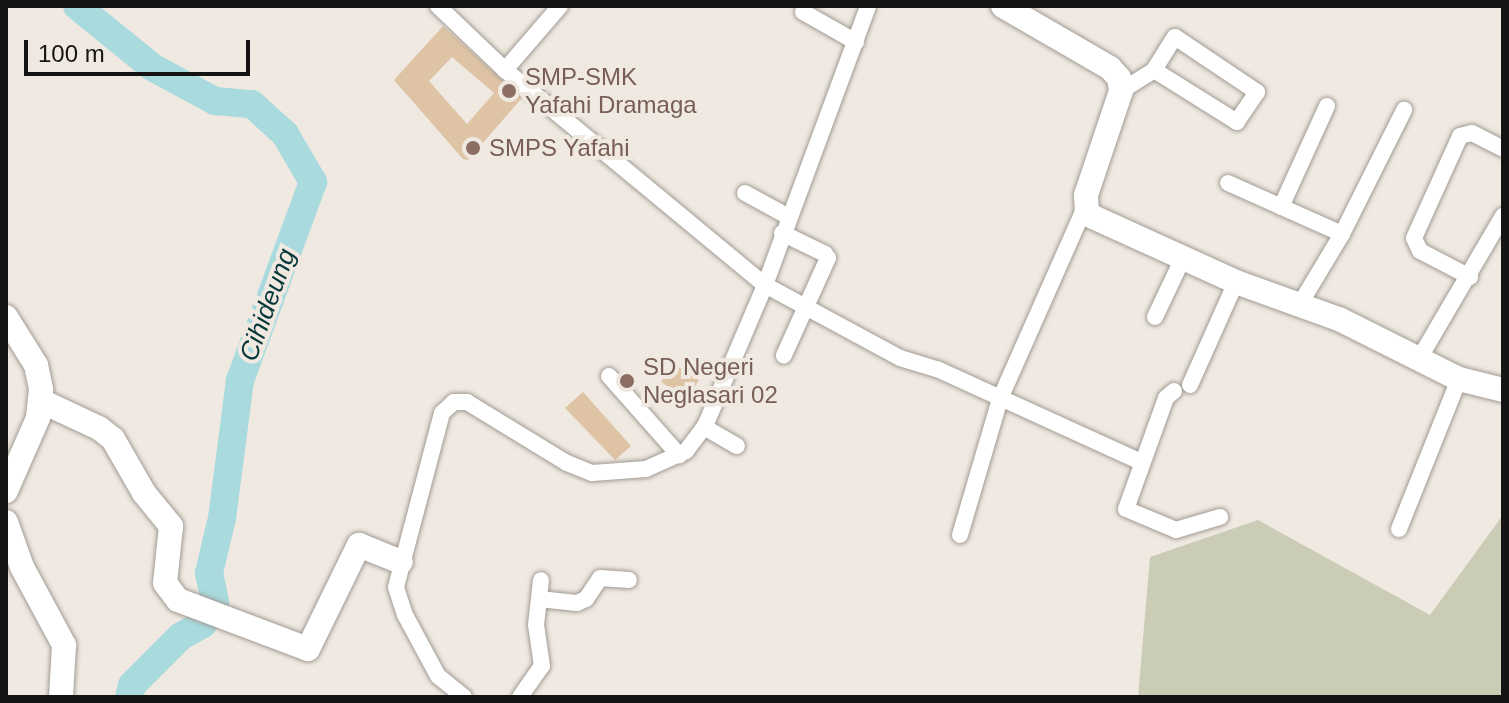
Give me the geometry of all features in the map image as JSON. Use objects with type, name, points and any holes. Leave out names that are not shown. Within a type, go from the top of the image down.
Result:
[{"type":"street","points":[[438,6],[505,70],[765,285],[900,358],[932,367],[1141,462]]},
{"type":"street","points":[[505,70],[560,6]]},
{"type":"street","points":[[464,697],[438,676],[413,631],[396,587],[436,424],[454,402],[467,402],[567,463],[592,473],[646,469],[679,455],[704,427],[765,285],[867,7]]},
{"type":"street","points":[[960,535],[1000,399],[1086,205],[1121,91],[1119,78],[1110,68],[1019,10]]},
{"type":"street","points":[[803,12],[856,42]]},
{"type":"street","points":[[1121,91],[1154,70],[1175,37],[1257,92],[1241,122],[1237,122],[1154,70]]},
{"type":"street","points":[[1281,207],[1327,106]]},
{"type":"street","points":[[1300,304],[1342,234],[1404,110]]},
{"type":"street","points":[[1470,277],[1420,251],[1414,238],[1460,136],[1472,133],[1503,149]]},
{"type":"street","points":[[1228,183],[1342,234]]},
{"type":"street","points":[[745,193],[789,217]]},
{"type":"street","points":[[1086,205],[1087,212],[1101,222],[1236,282],[1360,329],[1459,379],[1503,390]]},
{"type":"street","points":[[1419,359],[1503,217]]},
{"type":"street","points":[[782,233],[827,256],[784,355]]},
{"type":"street","points":[[1155,317],[1183,258]]},
{"type":"street","points":[[1190,385],[1236,282]]},
{"type":"street","points":[[6,317],[36,365],[41,401],[32,434],[6,491]]},
{"type":"street","points":[[609,376],[679,455]]},
{"type":"street","points":[[1399,529],[1459,379]]},
{"type":"street","points":[[1174,391],[1166,396],[1141,462],[1128,512],[1176,530],[1220,517]]},
{"type":"street","points":[[41,401],[99,428],[113,439],[144,493],[171,526],[165,583],[178,600],[308,649],[359,545],[401,562]]},
{"type":"street","points":[[704,427],[737,446]]},
{"type":"street","points":[[6,522],[15,574],[64,645],[61,697]]},
{"type":"street","points":[[539,599],[577,603],[586,599],[600,578],[629,580]]},
{"type":"street","points":[[520,697],[542,666],[536,625],[541,580]]},
{"type":"green space","points":[[1503,515],[1503,697],[1138,697],[1150,557],[1258,520],[1430,615]]},
{"type":"building","name":"SMP-SMK Yafahi Dramaga","points":[[443,26],[522,98],[468,160],[463,159],[394,80]],"holes":[[[452,57],[494,93],[467,124],[429,81]]]},
{"type":"building","points":[[672,363],[699,380],[687,399],[661,382]]},
{"type":"building","points":[[583,392],[631,446],[615,460],[565,408]]},
{"type":"waterway","name":"Cihideung","points":[[77,6],[152,67],[215,101],[252,104],[285,134],[313,182],[240,380],[222,518],[209,573],[215,602],[203,624],[181,636],[132,685],[129,697]]},
{"type":"place","name":"SMP-SMK Yafahi Dramaga","points":[[509,91]]},
{"type":"place","name":"SMPS Yafahi","points":[[473,148]]},
{"type":"place","name":"SD Negeri Neglasari 02","points":[[627,381]]}]
